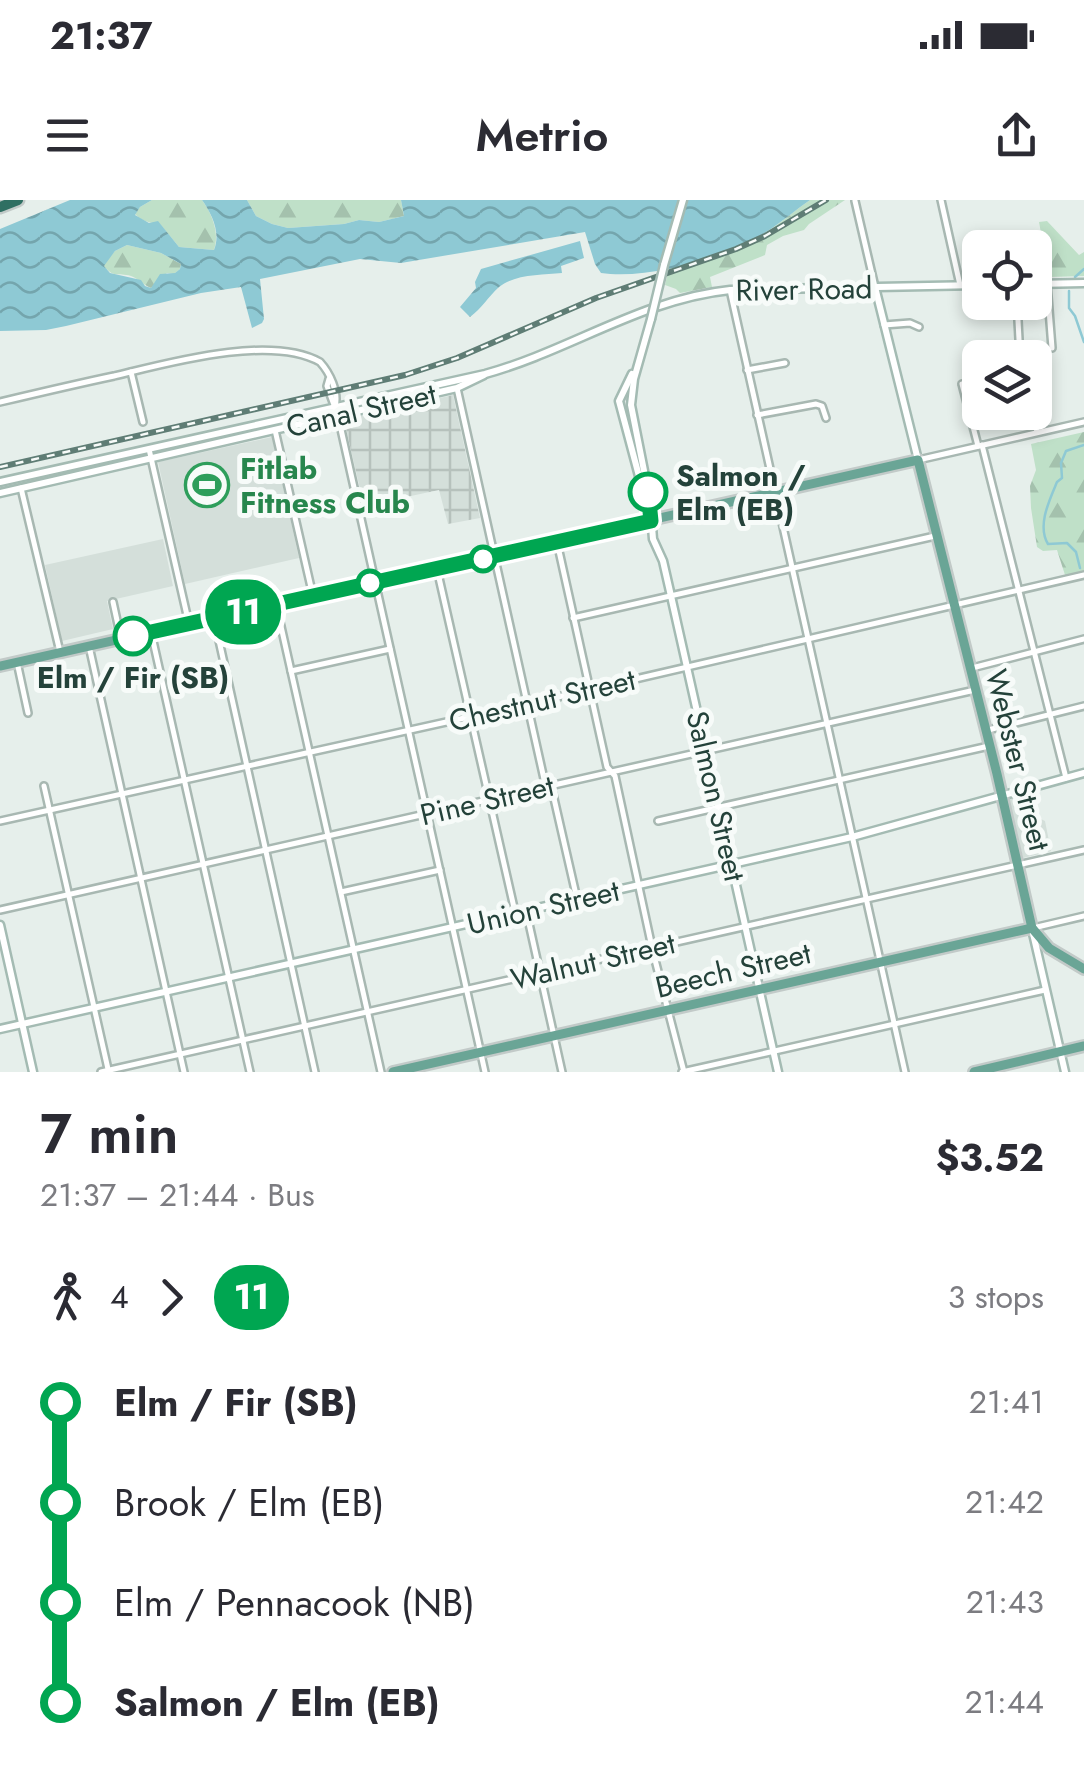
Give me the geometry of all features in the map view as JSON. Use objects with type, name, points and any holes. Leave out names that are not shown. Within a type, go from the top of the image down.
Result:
[{"type":"highway","points":[[0,206],[18,200]]},
{"type":"main road","points":[[1,663],[918,460]]},
{"type":"main road","name":"Webster Street","points":[[918,460],[1032,928]]},
{"type":"main road","points":[[1032,928],[1049,948],[1084,969]]},
{"type":"main road","name":"Beech Street","points":[[392,1072],[1032,928]]},
{"type":"main road","points":[[974,1072],[1084,1046]]},
{"type":"street","name":"Salmon Street","points":[[682,200],[632,388],[631,405],[650,501],[653,539],[671,596],[778,1072]]},
{"type":"street","points":[[855,200],[918,460],[1084,422]]},
{"type":"street","points":[[941,200],[960,285]]},
{"type":"street","points":[[1052,284],[1084,283]]},
{"type":"street","name":"River Road","points":[[632,316],[690,296],[730,290],[960,285]]},
{"type":"street","points":[[730,290],[905,1072]]},
{"type":"street","name":"Canal Street","points":[[0,482],[486,374],[632,316]]},
{"type":"street","points":[[884,325],[910,323],[919,327]]},
{"type":"street","points":[[0,402],[209,356],[264,350],[316,359],[324,366],[486,1072]]},
{"type":"street","points":[[747,370],[786,363]]},
{"type":"street","points":[[132,372],[143,422]]},
{"type":"street","name":"Canal Street","points":[[0,492],[457,388],[486,374]]},
{"type":"street","points":[[457,388],[544,778],[553,794],[576,899]]},
{"type":"street","points":[[758,415],[816,404],[822,406],[826,418]]},
{"type":"street","points":[[275,430],[313,596]]},
{"type":"street","points":[[976,430],[1066,778]]},
{"type":"street","points":[[149,449],[188,624]]},
{"type":"street","points":[[22,488],[60,652]]},
{"type":"street","points":[[572,618],[936,536]]},
{"type":"street","points":[[557,542],[607,767],[615,778],[683,1072],[1046,990]]},
{"type":"street","points":[[437,569],[515,913]]},
{"type":"street","name":"Chestnut Street","points":[[0,822],[1084,575]]},
{"type":"street","points":[[113,602],[121,639]]},
{"type":"street","points":[[276,604],[382,1072]]},
{"type":"street","points":[[214,618],[315,1072]]},
{"type":"street","points":[[151,632],[250,1072]]},
{"type":"street","points":[[970,668],[1084,639]]},
{"type":"street","points":[[89,646],[184,1072]]},
{"type":"street","points":[[291,671],[390,649]]},
{"type":"street","points":[[17,662],[28,713]]},
{"type":"street","name":"Pine Street","points":[[0,910],[975,690]]},
{"type":"street","points":[[985,731],[1084,706]]},
{"type":"street","points":[[658,821],[989,746]]},
{"type":"street","name":"Union Street","points":[[0,1030],[852,837],[1084,772]]},
{"type":"street","points":[[44,786],[106,1071]]},
{"type":"street","name":"Walnut Street","points":[[106,1071],[1084,850]]},
{"type":"street","points":[[341,892],[440,870]]},
{"type":"street","points":[[526,910],[562,1072]]},
{"type":"street","name":"Beech Street","points":[[1032,928],[1084,916]]},
{"type":"street","points":[[0,925],[33,1072]]},
{"type":"street","name":"Webster Street","points":[[1032,928],[1064,1072]]},
{"type":"street","points":[[1038,954],[1049,948]]},
{"type":"shaded area","points":[[453,395],[480,518],[448,524],[439,490],[364,506],[344,420]]},
{"type":"shaded area","points":[[272,437],[299,558],[185,584],[158,462]]},
{"type":"shaded area","points":[[163,539],[173,586],[107,601],[113,629],[62,641],[45,565]]},
{"type":"shaded area","points":[[1026,795],[1031,814],[1045,821],[1051,851],[1023,858],[1009,799]]},
{"type":"green space","points":[[152,200],[202,200],[214,224],[214,250],[179,247],[160,224],[135,214]]},
{"type":"green space","points":[[247,200],[401,200],[404,216],[379,222],[359,220],[288,228],[256,216]]},
{"type":"green space","points":[[810,200],[845,200],[804,230],[767,245],[765,255],[710,277],[712,287],[680,293],[665,285],[669,268],[743,245]]},
{"type":"green space","points":[[1047,221],[1079,255],[1084,252],[1084,276],[1052,277],[1052,230],[1040,230],[1039,222]]},
{"type":"green space","points":[[127,245],[161,253],[181,264],[180,269],[174,274],[167,273],[151,288],[131,276],[110,272],[103,265],[115,251]]},
{"type":"green space","points":[[1084,432],[1084,571],[1065,575],[1057,550],[1043,551],[1037,547],[1031,508],[1030,486],[1036,470],[1031,444]]},
{"type":"water","points":[[70,200],[152,200],[135,215],[149,223],[158,221],[179,247],[214,250],[214,224],[202,200],[247,200],[256,216],[288,228],[359,220],[379,222],[404,216],[401,200],[810,200],[749,242],[663,270],[601,273],[585,232],[401,263],[360,259],[260,279],[264,319],[252,328],[241,287],[46,330],[0,331],[0,229]],"holes":[[[127,245],[161,253],[181,264],[180,269],[160,274],[151,288],[141,280],[110,273],[104,266],[115,251]]]},
{"type":"water","points":[[580,241],[584,258],[561,266],[562,273],[505,283],[470,317],[460,307],[476,288],[481,269]]},
{"type":"waterway","points":[[1075,277],[1084,269]]},
{"type":"waterway","points":[[1069,291],[1069,308],[1084,342]]},
{"type":"waterway","points":[[1080,568],[1076,552],[1067,543],[1048,544],[1044,521],[1057,482],[1062,478],[1061,463],[1066,451],[1084,445]]},
{"type":"railway","points":[[0,467],[405,375],[457,358],[596,298],[736,249],[826,200]]},
{"type":"bus line","name":"11","points":[[133,636],[651,521],[648,492]]},
{"type":"place","name":"Fitlab Fitness Club","points":[[207,485]]},
{"type":"place","name":"Salmon / Elm (EB)","points":[[648,492]]},
{"type":"place","name":"Elm / Fir (SB)","points":[[133,636]]}]
